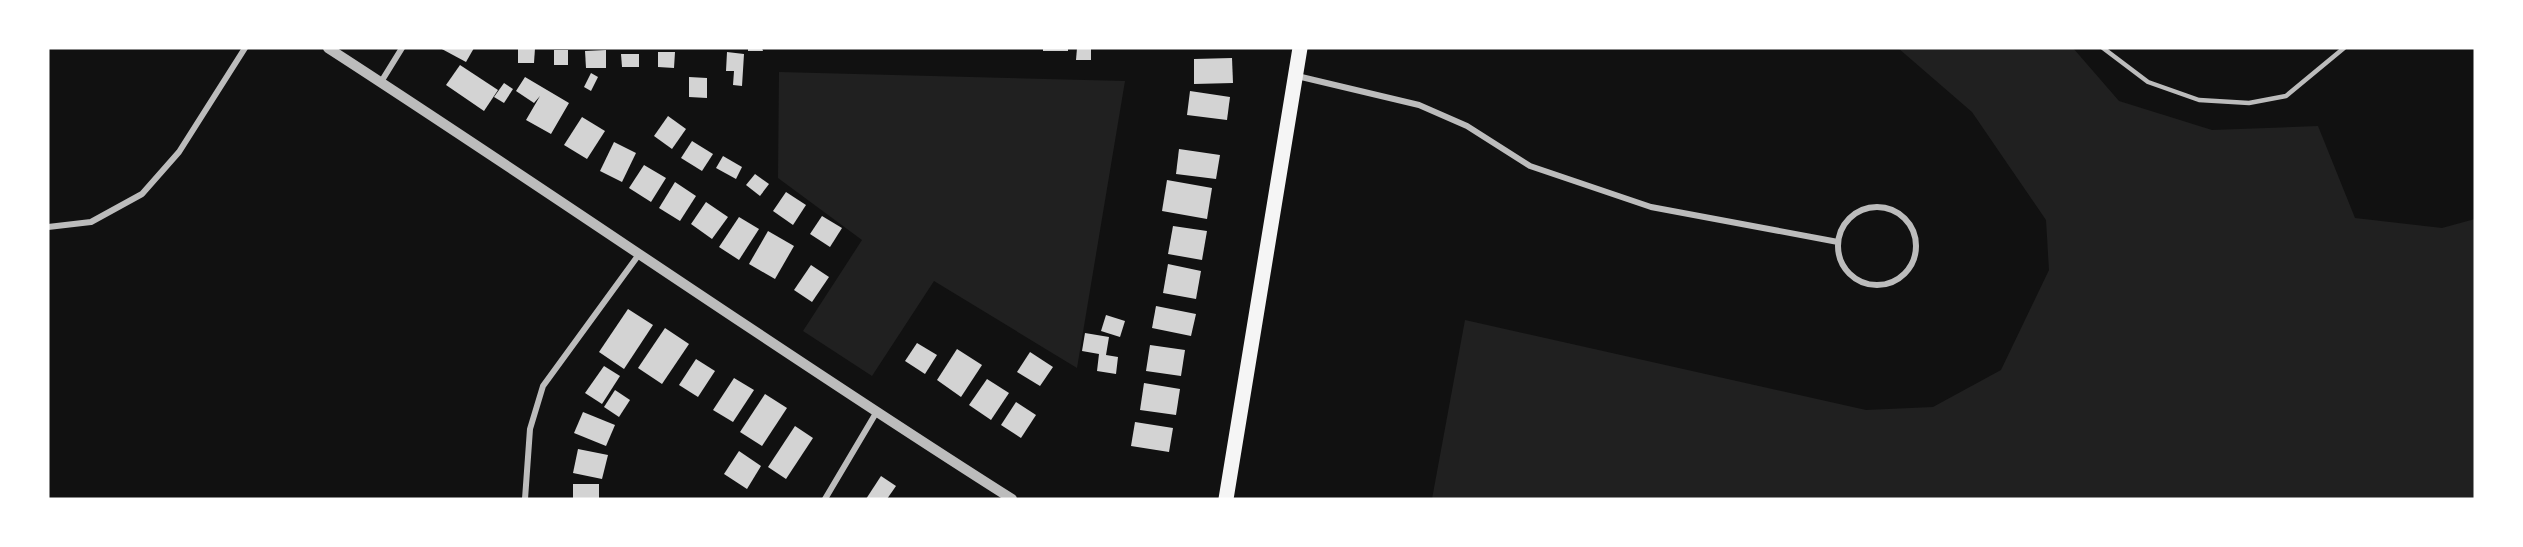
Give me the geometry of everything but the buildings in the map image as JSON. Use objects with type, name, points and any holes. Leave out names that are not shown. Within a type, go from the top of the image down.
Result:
[{"type":"main road","points":[[1226,499],[1300,48]]},
{"type":"street","points":[[48,227],[91,222],[142,194],[178,152],[245,48]]},
{"type":"street","points":[[328,48],[640,253],[876,413],[1012,499]]},
{"type":"street","points":[[381,82],[402,48]]},
{"type":"street","points":[[1296,76],[1419,105],[1467,126],[1530,166],[1651,207],[1838,242]]},
{"type":"street","points":[[1875,207],[1889,208],[1901,214],[1910,224],[1916,237],[1917,249],[1914,262],[1898,280],[1886,285],[1874,286],[1851,276],[1843,266],[1838,242],[1842,228],[1850,218],[1862,210],[1875,207]]},
{"type":"street","points":[[525,499],[530,429],[543,386],[640,253]]},
{"type":"street","points":[[825,499],[876,413]]},
{"type":"lane","points":[[2103,48],[2148,82],[2199,100],[2249,103],[2286,96],[2344,48]]},
{"type":"shaded area","points":[[1898,48],[2073,48],[2119,101],[2212,130],[2318,126],[2355,218],[2442,228],[2475,219],[2475,499],[1432,499],[1465,320],[1866,410],[1933,407],[2001,370],[2049,270],[2046,220],[1972,112]]},
{"type":"shaded area","points":[[779,72],[1125,81],[1077,368],[934,281],[872,376],[803,331],[862,240],[778,178]]}]
